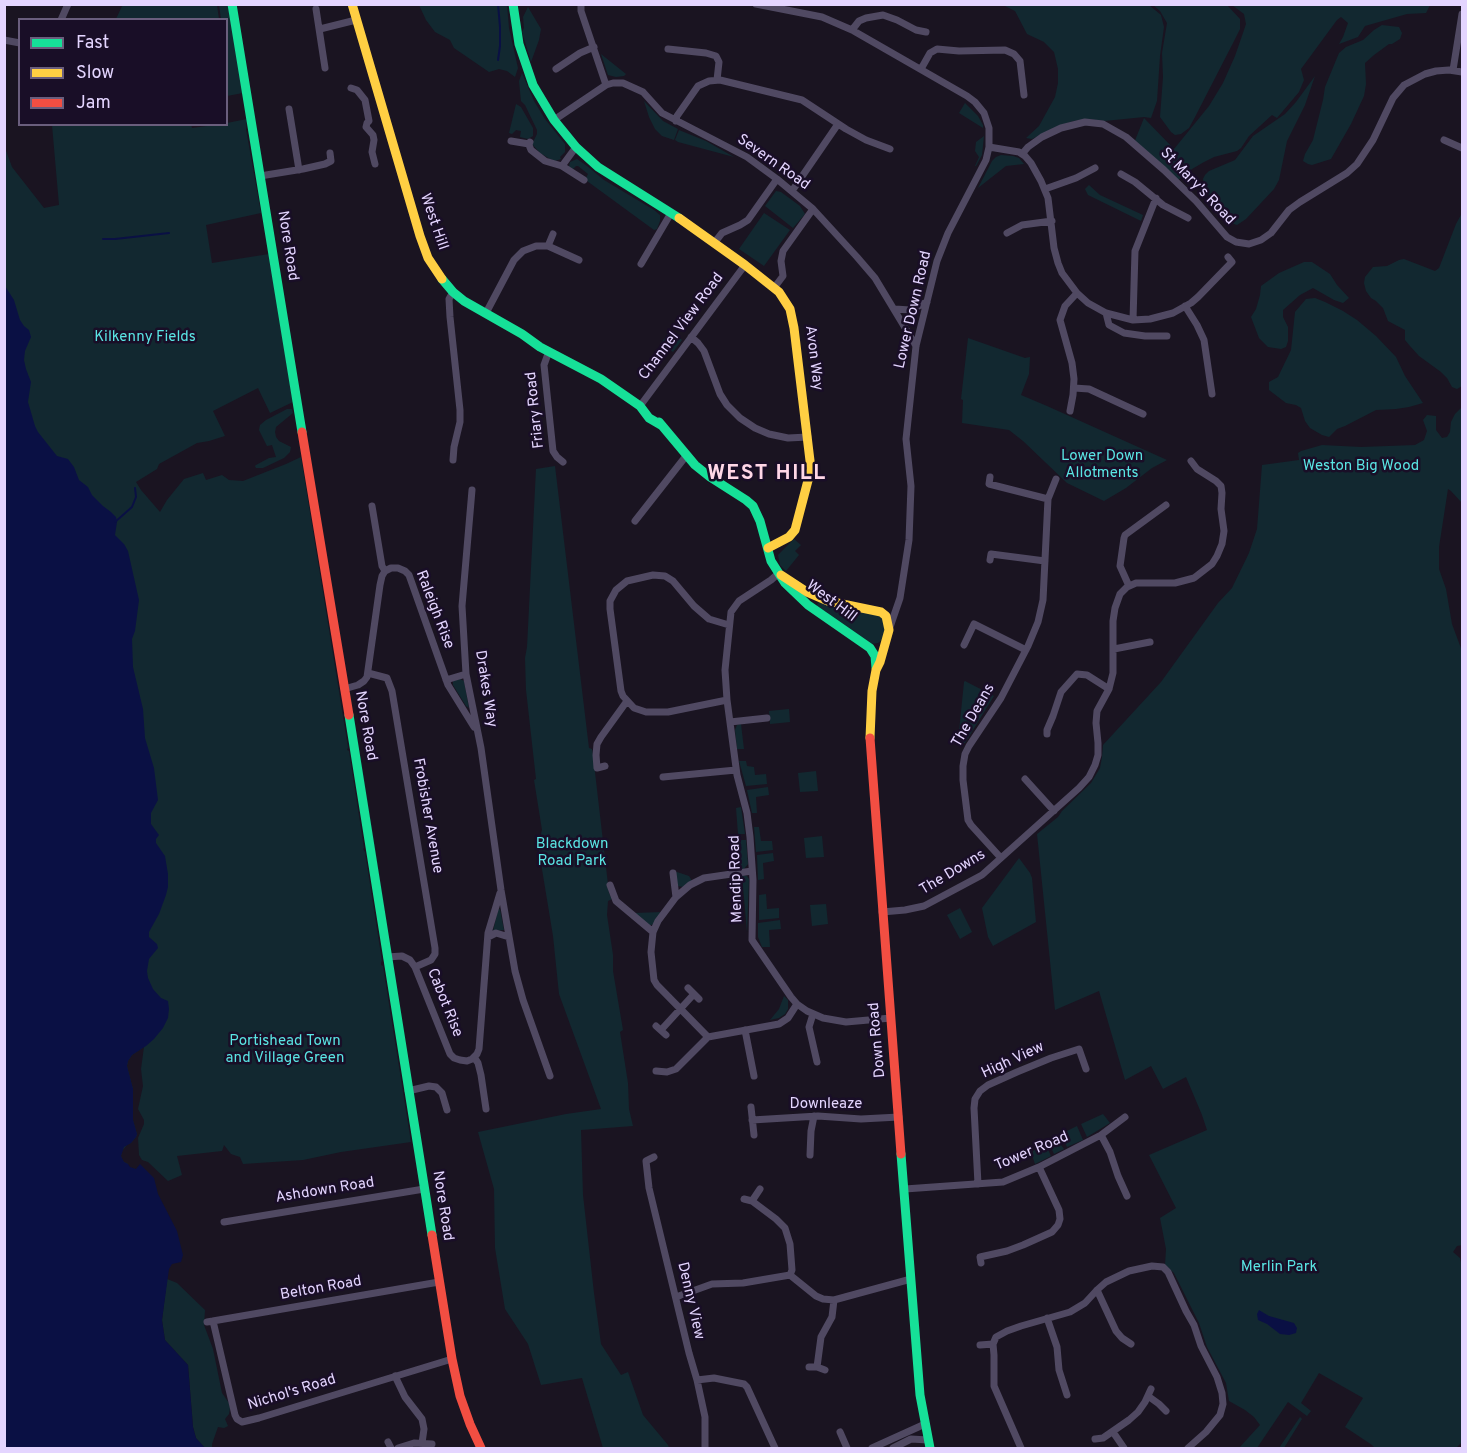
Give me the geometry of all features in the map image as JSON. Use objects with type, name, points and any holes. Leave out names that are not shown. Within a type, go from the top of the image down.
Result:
[{"type":"street","points":[[62,18],[68,4]]},
{"type":"street","name":"Nore Road","points":[[232,4],[452,1359],[460,1396],[481,1449]]},
{"type":"street","name":"West Hill","points":[[352,4],[424,248],[435,268],[453,292],[464,301],[549,351],[601,379],[655,417],[700,470],[753,506],[760,520],[771,561],[790,590],[870,648]]},
{"type":"street","name":"Avon Way","points":[[513,4],[519,44],[527,70],[539,97],[576,147],[611,176],[692,225],[715,242],[774,288],[788,304],[793,315],[811,469],[794,532],[768,548]]},
{"type":"street","points":[[554,120],[606,85],[581,11],[581,4]]},
{"type":"street","points":[[756,4],[816,15],[834,21],[921,69],[977,104],[988,122],[989,147],[1017,151],[1022,154],[1045,189],[1052,221],[1053,243],[1058,264],[1066,280],[1077,294],[1106,313],[1133,320],[1162,316],[1185,306],[1198,297],[1232,262],[1227,257]]},
{"type":"street","points":[[316,9],[323,64]]},
{"type":"street","points":[[1462,14],[1453,70],[1462,72]]},
{"type":"street","points":[[852,30],[861,20],[869,16],[892,18],[923,31],[921,21]]},
{"type":"street","points":[[320,28],[356,20]]},
{"type":"street","points":[[556,69],[562,61],[594,47]]},
{"type":"street","points":[[668,49],[717,56],[720,62],[717,80]]},
{"type":"street","points":[[921,69],[930,53],[936,50],[1012,52],[1019,58],[1022,67],[1020,87],[1024,95]]},
{"type":"street","name":"St Mary's Road","points":[[1022,154],[1042,137],[1061,128],[1085,122],[1103,124],[1126,137],[1164,170],[1196,201],[1227,237],[1236,242],[1249,244],[1271,233],[1289,210],[1347,173],[1357,164],[1374,137],[1393,98],[1404,85],[1425,74],[1453,70]]},
{"type":"street","points":[[676,122],[677,116],[698,86],[717,80],[802,100],[866,140],[890,149]]},
{"type":"street","name":"Severn Road","points":[[606,85],[623,83],[638,89],[647,95],[661,112],[676,122],[747,157],[777,178],[813,209],[875,278],[916,346]]},
{"type":"street","points":[[351,88],[356,89],[362,95],[369,121]]},
{"type":"street","points":[[289,109],[299,170]]},
{"type":"street","points":[[375,164],[372,152],[374,137],[366,126],[369,121],[385,116]]},
{"type":"street","points":[[792,191],[838,124]]},
{"type":"street","points":[[518,133],[513,141],[530,143],[531,150],[545,161],[562,166],[584,180]]},
{"type":"street","points":[[1444,140],[1462,148]]},
{"type":"street","points":[[562,166],[576,147]]},
{"type":"street","name":"Lower Down Road","points":[[888,632],[900,598],[909,540],[911,486],[906,438],[916,346],[943,244],[984,164],[989,147]]},
{"type":"street","points":[[260,176],[299,170],[331,161],[330,153]]},
{"type":"street","points":[[1045,189],[1091,170],[1084,164]]},
{"type":"street","points":[[1121,174],[1135,182],[1163,205],[1188,218]]},
{"type":"street","points":[[715,242],[722,233],[748,220],[777,178]]},
{"type":"street","points":[[1133,320],[1135,251],[1145,235],[1156,198]]},
{"type":"street","points":[[774,288],[783,276],[781,259],[783,251],[813,209]]},
{"type":"street","points":[[641,264],[671,213]]},
{"type":"street","points":[[1011,229],[1027,224],[1052,221]]},
{"type":"street","points":[[548,246],[553,234]]},
{"type":"street","points":[[642,245],[650,250]]},
{"type":"street","points":[[486,313],[517,257],[523,251],[533,247],[548,246],[579,260]]},
{"type":"street","name":"Channel View Road","points":[[643,410],[691,337],[745,265]]},
{"type":"street","points":[[453,292],[449,301],[460,408],[460,422],[453,460]]},
{"type":"street","points":[[1070,411],[1074,388],[1072,363],[1059,321],[1065,306],[1077,294]]},
{"type":"street","points":[[895,309],[910,310],[927,302]]},
{"type":"street","points":[[1185,306],[1203,336],[1209,389]]},
{"type":"street","points":[[1106,313],[1108,323],[1112,328],[1127,334],[1167,336]]},
{"type":"street","points":[[1157,336],[1157,347]]},
{"type":"street","points":[[691,337],[704,351],[720,394],[740,418],[769,434],[788,438],[808,437]]},
{"type":"street","name":"Friary Road","points":[[549,351],[544,365],[553,451],[563,462]]},
{"type":"street","points":[[1074,388],[1089,389],[1140,410]]},
{"type":"street","points":[[454,451],[464,452]]},
{"type":"street","points":[[636,521],[686,456]]},
{"type":"street","points":[[1164,509],[1125,535],[1120,566],[1129,586],[1194,578],[1214,561],[1222,544],[1224,526],[1221,486],[1192,465]]},
{"type":"street","name":"The Deans","points":[[1001,858],[969,822],[966,811],[963,766],[969,746],[1001,698],[1035,629],[1041,610],[1048,499],[1056,479]]},
{"type":"street","points":[[989,484],[1048,499]]},
{"type":"street","name":"Drakes Way","points":[[472,490],[462,606],[466,674],[518,981],[546,1051],[550,1076]]},
{"type":"street","points":[[344,689],[362,683],[369,673],[380,585],[385,571],[382,566],[372,506]]},
{"type":"street","points":[[1213,516],[1222,515]]},
{"type":"street","points":[[1118,529],[1125,535]]},
{"type":"street","points":[[991,554],[1045,561]]},
{"type":"street","name":"Raleigh Rise","points":[[385,571],[400,568],[409,575],[446,680],[478,735]]},
{"type":"street","name":"West Hill","points":[[780,574],[814,596],[839,604],[881,612],[895,607],[900,598]]},
{"type":"street","name":"Mendip Road","points":[[780,574],[737,602],[731,612],[725,674],[736,770],[747,813],[753,871],[753,940],[797,1004],[813,1014],[826,1019],[849,1022],[891,1018]]},
{"type":"street","points":[[727,700],[672,712],[646,712],[636,709],[620,690],[610,606],[611,597],[620,585],[629,580],[653,575],[667,577],[674,581],[694,606],[709,619],[729,625]]},
{"type":"street","name":"The Downs","points":[[882,912],[924,906],[976,879],[1085,782],[1094,768],[1098,748],[1097,711],[1109,688],[1113,673],[1115,608],[1122,591],[1129,586]]},
{"type":"street","points":[[808,605],[814,596]]},
{"type":"street","name":"West Hill","points":[[881,612],[888,620],[888,632]]},
{"type":"street","points":[[964,645],[979,616]]},
{"type":"street","points":[[974,624],[1026,650]]},
{"type":"street","points":[[876,670],[876,660],[870,648],[880,644],[888,632]]},
{"type":"street","name":"Down Road","points":[[888,632],[876,670],[870,706],[870,751],[920,1395],[929,1444]]},
{"type":"street","points":[[1114,649],[1146,645]]},
{"type":"street","name":"Frobisher Avenue","points":[[369,673],[387,678],[392,691],[435,948],[435,954],[431,960],[415,968]]},
{"type":"street","points":[[446,680],[466,674]]},
{"type":"street","points":[[1045,730],[1053,716],[1062,690],[1077,674],[1089,676],[1109,688]]},
{"type":"street","points":[[605,766],[597,768],[597,744],[627,700]]},
{"type":"street","points":[[730,722],[767,718]]},
{"type":"street","points":[[663,778],[736,770]]},
{"type":"street","points":[[1025,779],[1054,811]]},
{"type":"street","points":[[708,1037],[654,980],[651,952],[652,932],[676,897],[690,885],[704,878],[753,871]]},
{"type":"street","points":[[673,873],[676,897]]},
{"type":"street","points":[[610,885],[616,901],[652,932]]},
{"type":"street","name":"Drakes Way","points":[[488,937],[501,890]]},
{"type":"street","points":[[488,937],[496,933],[509,937]]},
{"type":"street","name":"Cabot Rise","points":[[387,957],[405,957],[410,960],[450,1054],[463,1061],[474,1057],[479,1049],[488,937]]},
{"type":"street","points":[[661,1030],[681,1009],[697,997],[688,988]]},
{"type":"street","points":[[656,1071],[676,1069],[708,1037],[782,1022],[791,1015],[797,1004]]},
{"type":"street","points":[[813,1014],[809,1027],[817,1062]]},
{"type":"street","points":[[745,1030],[754,1076]]},
{"type":"street","points":[[1076,1041],[1086,1069]]},
{"type":"street","name":"High View","points":[[978,1184],[974,1113],[978,1093],[988,1085],[1017,1072],[1078,1049]]},
{"type":"street","name":"Cabot Rise","points":[[474,1057],[479,1066],[488,1098],[486,1109]]},
{"type":"street","points":[[408,1091],[429,1086],[436,1087],[442,1093],[447,1110]]},
{"type":"street","points":[[751,1107],[754,1135]]},
{"type":"street","points":[[810,1155],[814,1116]]},
{"type":"street","name":"Downleaze","points":[[752,1120],[814,1116],[861,1119],[898,1117]]},
{"type":"street","name":"Tower Road","points":[[905,1189],[1000,1182],[1039,1167],[1101,1135],[1125,1117]]},
{"type":"street","points":[[1101,1135],[1127,1196]]},
{"type":"street","points":[[810,1145],[819,1145]]},
{"type":"street","name":"Denny View","points":[[654,1157],[645,1160],[647,1176],[705,1417],[705,1449]]},
{"type":"street","points":[[978,1248],[980,1260],[1052,1232],[1058,1225],[1059,1209],[1039,1167]]},
{"type":"street","points":[[1123,1188],[1133,1183]]},
{"type":"street","name":"Ashdown Road","points":[[232,1230],[228,1221],[424,1189]]},
{"type":"street","points":[[752,1201],[760,1190]]},
{"type":"street","points":[[744,1198],[752,1201],[785,1228],[790,1244],[792,1270],[790,1275]]},
{"type":"street","points":[[1021,1449],[994,1386],[993,1344],[996,1337],[1007,1330],[1064,1315],[1085,1303],[1096,1290],[1111,1279],[1138,1268],[1156,1266],[1163,1267],[1168,1272],[1198,1333],[1201,1346],[1219,1382],[1222,1397],[1223,1406],[1220,1415],[1188,1449]]},
{"type":"street","points":[[676,1297],[712,1284],[743,1283],[790,1275],[816,1296],[834,1300],[911,1279]]},
{"type":"street","name":"Belton Road","points":[[210,1322],[439,1282]]},
{"type":"street","points":[[1096,1290],[1116,1331],[1131,1344]]},
{"type":"street","points":[[825,1370],[813,1367],[820,1338],[832,1317],[834,1300]]},
{"type":"street","points":[[1047,1318],[1057,1347],[1059,1370],[1066,1391],[1074,1385]]},
{"type":"street","name":"Nichol's Road","points":[[210,1322],[234,1415],[237,1419],[246,1422],[452,1359]]},
{"type":"street","points":[[1118,1345],[1122,1338]]},
{"type":"street","points":[[980,1345],[993,1344]]},
{"type":"street","points":[[395,1376],[405,1397],[422,1419],[424,1429],[422,1443]]},
{"type":"street","points":[[697,1380],[714,1378],[748,1384],[775,1449]]},
{"type":"street","points":[[1095,1439],[1103,1438],[1113,1432],[1138,1412],[1149,1392],[1166,1411]]},
{"type":"street","points":[[872,1449],[925,1424]]},
{"type":"street","points":[[840,1432],[847,1449]]},
{"type":"street","points":[[1113,1432],[1124,1449]]},
{"type":"street","points":[[893,1449],[911,1439],[929,1444]]},
{"type":"street","points":[[398,1449],[414,1443],[432,1444]]},
{"type":"green space","points":[[123,4],[217,5],[219,18],[116,18]]},
{"type":"green space","points":[[219,5],[228,5],[243,93],[228,96],[228,18],[221,18]]},
{"type":"green space","points":[[419,5],[507,5],[509,28],[518,68],[515,77],[499,69],[489,72],[454,48],[450,40],[435,32]]},
{"type":"green space","points":[[1003,5],[1149,5],[1161,15],[1164,27],[1157,101],[1151,118],[1074,121],[1032,139],[1026,138],[1039,126],[1055,97],[1058,69],[1054,52],[1044,42],[1027,34],[1015,11]]},
{"type":"green space","points":[[1153,5],[1227,5],[1240,19],[1240,29],[1232,45],[1189,128],[1181,134],[1175,135],[1171,132],[1160,117],[1162,53],[1167,23],[1160,11]]},
{"type":"green space","points":[[1232,5],[1430,5],[1426,13],[1407,14],[1365,26],[1358,37],[1339,44],[1348,23],[1341,17],[1301,69],[1304,80],[1299,92],[1277,118],[1272,115],[1249,136],[1237,151],[1204,162],[1177,181],[1134,143],[1144,118],[1174,149],[1209,106],[1223,83],[1246,24],[1244,14]]},
{"type":"green space","points":[[528,7],[541,29],[531,62],[522,32],[523,17]]},
{"type":"green space","points":[[1382,25],[1399,27],[1402,33],[1400,39],[1389,44],[1365,63],[1364,96],[1331,159],[1312,165],[1308,164],[1303,161],[1313,140],[1325,87],[1339,53],[1346,47],[1363,40]]},
{"type":"green space","points":[[601,54],[626,74],[616,77],[608,75]]},
{"type":"green space","points":[[522,73],[534,101],[565,144],[565,152],[560,157],[561,159],[555,161],[550,159],[532,144],[537,130],[521,101],[519,81]]},
{"type":"green space","points":[[1315,76],[1305,105],[1287,141],[1279,180],[1274,189],[1246,219],[1237,225],[1234,224],[1216,208],[1204,185],[1205,175],[1235,160],[1253,136],[1285,114]]},
{"type":"green space","points":[[644,101],[663,121],[678,129],[674,140],[662,136],[655,129]]},
{"type":"green space","points":[[965,103],[978,116],[983,128],[959,113]]},
{"type":"green space","points":[[516,104],[521,107],[533,128],[533,136],[528,139],[520,137],[521,131],[516,130],[512,134],[509,133]]},
{"type":"green space","points":[[247,119],[246,129],[261,213],[206,225],[212,263],[269,254],[293,402],[270,413],[258,388],[213,411],[225,436],[197,443],[159,464],[157,469],[136,482],[160,512],[184,479],[203,473],[206,480],[222,475],[229,480],[243,481],[301,457],[411,1142],[303,1160],[243,1164],[240,1157],[231,1154],[224,1145],[222,1151],[177,1156],[182,1175],[168,1181],[139,1155],[138,1138],[144,1124],[138,1109],[143,1086],[141,1069],[144,1047],[132,1055],[127,1066],[133,1089],[133,1120],[137,1134],[122,1151],[122,1159],[128,1164],[4,1206],[4,145],[12,167],[44,208],[59,205],[52,126],[192,126],[192,128],[228,126],[228,123]]},
{"type":"green space","points":[[679,130],[706,141],[734,157],[678,142],[675,140]]},
{"type":"green space","points":[[984,136],[982,155],[975,166],[979,157],[975,151],[976,142]]},
{"type":"green space","points":[[1001,155],[1019,158],[1024,164],[1006,166],[978,188],[992,161]]},
{"type":"green space","points":[[577,159],[604,180],[660,215],[657,229],[654,230],[587,181],[588,174],[578,166],[573,169],[569,167],[570,162]]},
{"type":"green space","points":[[1089,185],[1100,195],[1143,215],[1141,221],[1088,195],[1085,189]]},
{"type":"green space","points":[[776,191],[781,192],[800,206],[805,214],[793,228],[765,206]]},
{"type":"green space","points":[[764,213],[790,230],[764,266],[739,249]]},
{"type":"green space","points":[[1462,213],[1462,386],[1457,389],[1452,387],[1441,372],[1419,356],[1410,346],[1405,340],[1405,330],[1388,321],[1383,308],[1371,298],[1364,283],[1365,277],[1373,267],[1387,266],[1404,259],[1435,271],[1439,268]]},
{"type":"green space","points":[[1304,262],[1312,262],[1330,274],[1349,298],[1343,303],[1313,288],[1300,295],[1283,310],[1283,317],[1288,327],[1286,347],[1281,349],[1268,347],[1259,338],[1251,317],[1256,309],[1261,286],[1279,273]]},
{"type":"green space","points":[[1315,298],[1343,311],[1376,336],[1396,357],[1405,376],[1423,403],[1396,409],[1376,410],[1337,429],[1329,437],[1310,428],[1301,408],[1286,403],[1269,390],[1269,382],[1278,377],[1291,350],[1295,312],[1306,299]]},
{"type":"green space","points":[[670,331],[682,340],[673,352],[661,343]]},
{"type":"green space","name":"Lower Down Allotments","points":[[968,338],[1025,358],[1030,357],[1029,374],[1021,395],[1167,460],[1104,501],[1067,483],[1009,430],[962,423],[963,400],[961,399]]},
{"type":"green space","points":[[1462,407],[1462,503],[1448,489],[1439,547],[1439,569],[1446,589],[1452,624],[1462,651],[1462,1245],[1457,1246],[1453,1252],[1460,1258],[1462,1267],[1462,1442],[1456,1448],[1375,1448],[1345,1427],[1363,1398],[1319,1373],[1301,1403],[1311,1411],[1307,1416],[1288,1402],[1257,1448],[1239,1448],[1260,1425],[1245,1410],[1229,1401],[1226,1383],[1207,1347],[1199,1323],[1174,1273],[1165,1265],[1166,1249],[1160,1218],[1176,1208],[1149,1155],[1207,1130],[1186,1077],[1163,1089],[1151,1066],[1125,1080],[1099,991],[1055,1010],[1037,834],[1058,817],[1091,783],[1100,768],[1103,745],[1161,682],[1218,603],[1232,588],[1249,553],[1257,529],[1262,465],[1299,460],[1298,453],[1301,451],[1322,445],[1361,447],[1415,445],[1424,440],[1427,431],[1423,420],[1427,415],[1436,416],[1436,430],[1442,438],[1447,437],[1455,414]]},
{"type":"green space","points":[[287,409],[292,409],[293,413],[276,427],[275,432],[279,441],[291,447],[290,452],[284,458],[263,468],[256,468],[256,465],[276,457],[272,445],[267,446],[259,430],[260,425]]},
{"type":"green space","name":"Blackdown Road Park","points":[[555,466],[589,748],[592,749],[593,755],[609,893],[612,899],[608,901],[607,915],[623,1030],[620,1032],[628,1083],[629,1109],[633,1126],[581,1130],[583,1195],[594,1293],[601,1344],[621,1375],[628,1372],[643,1415],[669,1448],[603,1448],[582,1378],[541,1385],[528,1344],[505,1309],[495,1248],[494,1189],[478,1132],[601,1109],[559,994],[553,936],[538,845],[542,830],[534,780],[536,779],[526,690],[525,658],[536,469]]},
{"type":"green space","points":[[794,539],[801,545],[795,551],[799,555],[786,571],[780,565],[778,555]]},
{"type":"green space","points":[[819,601],[855,612],[879,615],[886,625],[882,640],[871,644],[816,607]]},
{"type":"green space","points":[[460,679],[464,681],[469,708],[453,685],[453,681]]},
{"type":"green space","points":[[964,682],[994,696],[965,743],[958,743]]},
{"type":"green space","points":[[350,693],[361,759],[391,948],[349,695]]},
{"type":"green space","points":[[789,709],[790,722],[770,724],[769,711]]},
{"type":"green space","points":[[741,724],[744,749],[737,749],[735,730],[737,725]]},
{"type":"green space","points":[[739,761],[746,761],[747,766],[754,767],[755,775],[766,774],[767,784],[746,786]]},
{"type":"green space","points":[[816,771],[818,791],[800,792],[798,773]]},
{"type":"green space","points":[[768,787],[769,795],[756,797],[757,813],[752,813],[747,790]]},
{"type":"green space","points":[[741,807],[745,834],[738,834],[736,808]]},
{"type":"green space","points":[[754,827],[759,827],[761,841],[772,841],[773,850],[756,852]]},
{"type":"green space","points":[[822,836],[824,857],[806,858],[804,838]]},
{"type":"green space","points":[[738,840],[746,840],[748,864],[744,869],[741,869]]},
{"type":"green space","points":[[773,853],[774,861],[763,863],[764,879],[758,880],[757,855]]},
{"type":"green space","points":[[1019,858],[1032,878],[1036,922],[993,946],[988,937],[982,908]]},
{"type":"green space","points":[[674,873],[689,876],[692,881],[684,887],[677,886]]},
{"type":"green space","points":[[742,875],[749,879],[747,932]]},
{"type":"green space","points":[[766,894],[767,909],[779,908],[779,918],[759,920],[759,895]]},
{"type":"green space","points":[[826,904],[828,924],[812,926],[810,905]]},
{"type":"green space","points":[[960,908],[972,932],[960,939],[947,915]]},
{"type":"green space","points":[[500,909],[504,930],[493,931],[498,910]]},
{"type":"green space","points":[[662,912],[651,925],[634,913]]},
{"type":"green space","points":[[780,920],[781,929],[769,930],[770,947],[762,947],[758,937],[758,923]]},
{"type":"green space","points":[[784,996],[788,1000],[788,1009],[779,1018],[770,1020],[779,1009]]},
{"type":"green space","points":[[1103,1114],[1110,1123],[1087,1137],[1081,1124]]},
{"type":"green space","points":[[1077,1126],[1083,1140],[1067,1147],[1061,1134]]},
{"type":"green space","points":[[1055,1137],[1064,1149],[1054,1154],[1048,1141]]},
{"type":"green space","points":[[1045,1143],[1051,1156],[1035,1164],[1033,1151]]},
{"type":"green space","points":[[167,1279],[177,1283],[205,1310],[204,1325],[213,1349],[222,1393],[230,1408],[225,1419],[228,1426],[218,1427],[212,1448],[205,1448],[196,1438],[188,1365],[165,1340],[162,1320]]},
{"type":"green space","points":[[1300,1417],[1302,1419],[1284,1448],[1279,1448]]},
{"type":"shaded area","points":[[5,286],[14,300],[20,320],[29,330],[31,337],[24,360],[31,382],[28,402],[35,426],[57,456],[68,459],[79,480],[116,517],[115,535],[128,551],[139,600],[132,639],[133,667],[143,709],[145,738],[154,768],[158,800],[151,813],[151,824],[159,835],[156,843],[165,856],[168,874],[166,895],[149,932],[149,937],[158,948],[149,959],[147,971],[153,989],[161,998],[168,1001],[169,1009],[163,1028],[154,1039],[132,1055],[128,1061],[127,1066],[133,1089],[133,1120],[137,1134],[131,1143],[124,1147],[121,1156],[130,1167],[136,1169],[140,1164],[154,1178],[158,1194],[177,1231],[183,1255],[181,1262],[172,1264],[169,1269],[162,1320],[165,1340],[188,1365],[193,1427],[196,1438],[205,1448],[5,1448]]},
{"type":"shaded area","points":[[1259,1310],[1269,1316],[1294,1323],[1297,1328],[1296,1333],[1280,1334],[1258,1320]]},
{"type":"waterway","points":[[498,4],[500,46],[498,60]]},
{"type":"waterway","points":[[103,239],[169,233]]},
{"type":"waterway","points":[[115,522],[132,507],[136,497],[135,488]]},
{"type":"traffic: fast","points":[[232,4],[302,432]]},
{"type":"traffic: fast","points":[[513,4],[519,44],[533,85],[554,120],[576,147],[598,167],[679,218]]},
{"type":"traffic: fast","points":[[442,279],[464,301],[522,334],[540,347],[601,379],[640,406],[649,418],[661,425]]},
{"type":"traffic: fast","points":[[659,422],[695,465],[753,506],[760,521],[771,561],[785,583],[808,605],[870,648],[875,656],[876,668]]},
{"type":"traffic: fast","points":[[349,715],[432,1235]]},
{"type":"traffic: fast","points":[[901,1154],[920,1395],[930,1448]]},
{"type":"traffic: slow","points":[[352,4],[420,236],[428,258],[442,279]]},
{"type":"traffic: slow","points":[[679,218],[779,292],[790,309],[811,469],[795,530],[789,537],[768,548]]},
{"type":"traffic: slow","points":[[781,575],[807,592],[828,601],[881,612],[886,616],[889,630],[872,691],[870,738]]},
{"type":"traffic: jam","points":[[302,432],[349,715]]},
{"type":"traffic: jam","points":[[870,738],[901,1154]]},
{"type":"traffic: jam","points":[[432,1235],[460,1396],[481,1448]]},
{"type":"district","name":"WEST HILL","points":[[767,475]]},
{"type":"park label","name":"Kilkenny Fields","points":[[145,338]]},
{"type":"park label","name":"Weston Big Wood","points":[[1361,467]]},
{"type":"park label","name":"Portishead Town and Village Green","points":[[285,1050]]},
{"type":"park label","name":"Merlin Park","points":[[1279,1268]]}]
